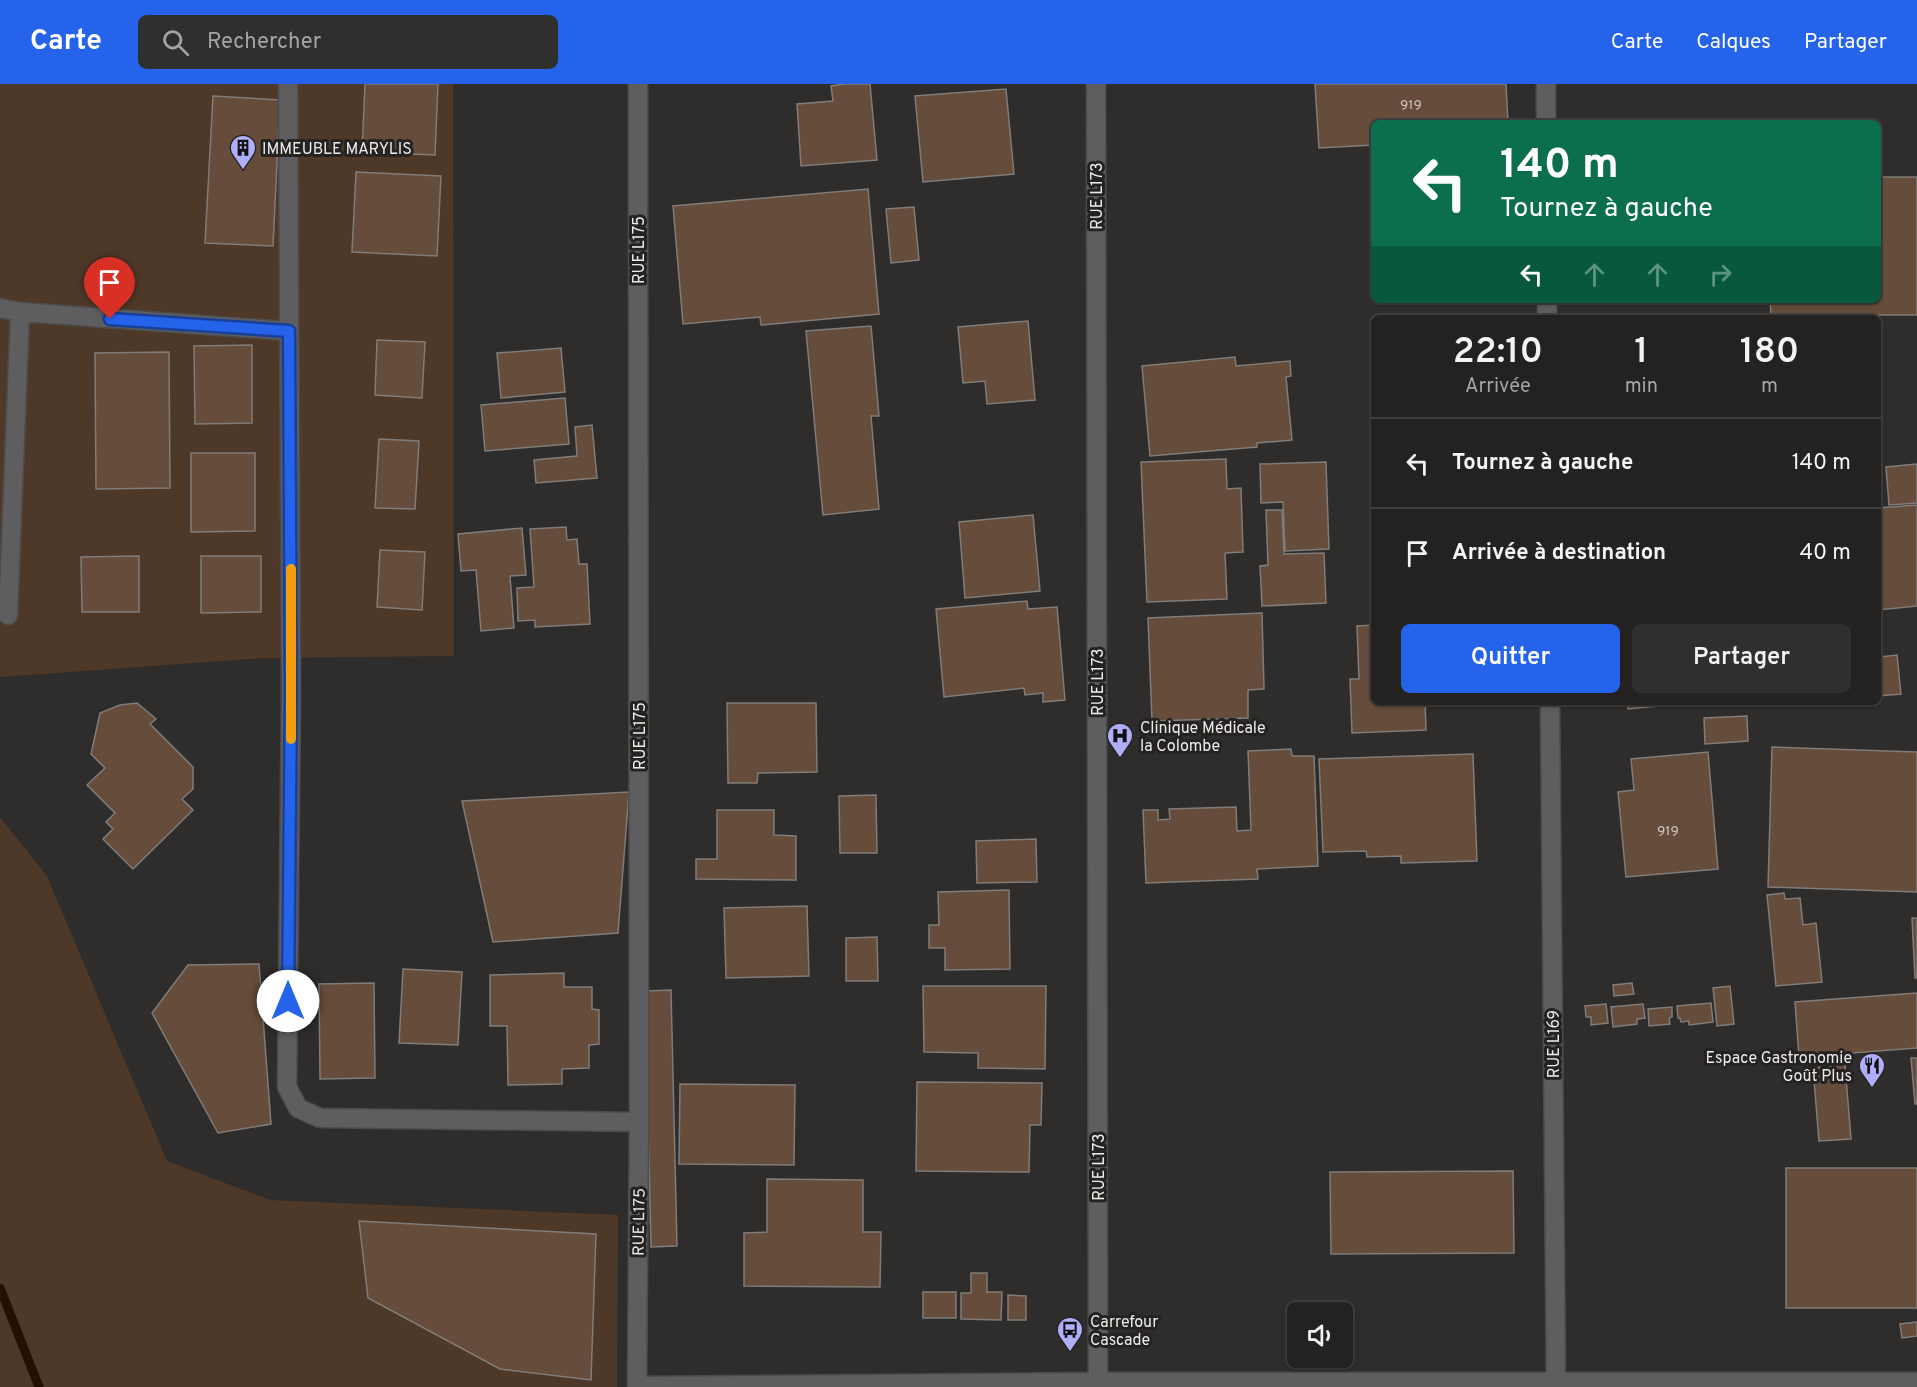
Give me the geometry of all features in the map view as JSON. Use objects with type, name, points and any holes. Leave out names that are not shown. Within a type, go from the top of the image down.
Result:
[{"type":"street","points":[[288,84],[291,696],[287,1087],[298,1108],[320,1118],[639,1122]]},
{"type":"street","name":"RUE L175","points":[[637,1387],[638,84]]},
{"type":"street","name":"RUE L173","points":[[1096,84],[1098,1384]]},
{"type":"street","points":[[1546,84],[1546,120]]},
{"type":"street","points":[[0,308],[20,312],[289,331]]},
{"type":"street","points":[[8,615],[20,312]]},
{"type":"street","name":"RUE L169","points":[[1550,705],[1556,1384]]},
{"type":"street","points":[[637,1387],[1098,1384],[1912,1384]]},
{"type":"shaded area","points":[[0,84],[453,84],[454,656],[264,658],[0,677]]},
{"type":"shaded area","points":[[0,817],[47,876],[167,1161],[270,1200],[618,1215],[617,1387],[0,1387]]},
{"type":"building","points":[[365,84],[438,84],[435,155],[362,152]]},
{"type":"building","points":[[870,84],[877,160],[801,166],[797,104],[833,101],[831,86]]},
{"type":"building","points":[[1315,84],[1506,84],[1508,120],[1371,120],[1371,145],[1319,148]]},
{"type":"building","points":[[1006,89],[1014,174],[923,182],[915,96]]},
{"type":"building","name":"IMMEUBLE MARYLIS","points":[[213,96],[280,100],[273,246],[205,243]]},
{"type":"building","points":[[356,172],[441,176],[437,256],[352,252]]},
{"type":"building","points":[[1881,177],[1917,177],[1917,315],[1771,315],[1770,303],[1881,303]]},
{"type":"building","points":[[868,189],[879,314],[761,325],[760,317],[683,324],[673,206]]},
{"type":"building","points":[[914,207],[919,260],[891,263],[886,209]]},
{"type":"building","points":[[1028,321],[1035,400],[987,404],[985,381],[963,383],[958,327]]},
{"type":"building","points":[[871,326],[879,416],[871,416],[879,509],[823,515],[806,331]]},
{"type":"building","points":[[377,340],[425,342],[422,398],[375,395]]},
{"type":"building","points":[[252,345],[252,423],[195,424],[194,346]]},
{"type":"building","points":[[561,348],[565,392],[501,398],[497,353]]},
{"type":"building","points":[[169,352],[170,488],[96,489],[95,353]]},
{"type":"building","points":[[1235,357],[1236,366],[1290,361],[1291,376],[1286,377],[1292,440],[1257,443],[1257,447],[1150,456],[1142,366]]},
{"type":"building","points":[[565,398],[569,444],[485,451],[481,405]]},
{"type":"building","points":[[592,425],[597,478],[536,483],[534,460],[577,456],[575,427]]},
{"type":"building","points":[[379,439],[419,441],[415,509],[375,508]]},
{"type":"building","points":[[191,453],[255,453],[255,531],[191,532]]},
{"type":"building","points":[[1226,459],[1227,489],[1241,488],[1243,552],[1225,553],[1227,599],[1147,602],[1141,462]]},
{"type":"building","points":[[1326,462],[1329,549],[1285,551],[1283,502],[1261,503],[1260,464]]},
{"type":"building","points":[[1917,464],[1917,503],[1889,505],[1886,467]]},
{"type":"building","points":[[1917,505],[1917,606],[1881,610],[1881,508]]},
{"type":"building","points":[[1266,510],[1282,510],[1284,554],[1324,553],[1326,603],[1262,606],[1260,566],[1268,565]]},
{"type":"building","points":[[1033,515],[1040,591],[965,598],[959,522]]},
{"type":"building","points":[[566,527],[567,540],[577,539],[579,564],[587,564],[590,624],[535,627],[535,620],[518,621],[517,588],[534,587],[530,529]]},
{"type":"building","points":[[522,528],[526,575],[510,576],[514,628],[481,631],[476,570],[461,571],[458,534]]},
{"type":"building","points":[[380,550],[425,552],[422,610],[377,607]]},
{"type":"building","points":[[139,556],[139,612],[82,612],[81,557]]},
{"type":"building","points":[[201,556],[261,556],[261,612],[201,613]]},
{"type":"building","points":[[1027,601],[1028,609],[1057,607],[1065,700],[1043,702],[1043,693],[1025,695],[1024,688],[944,697],[936,609]]},
{"type":"building","points":[[1262,613],[1264,689],[1248,690],[1248,718],[1152,721],[1148,618]]},
{"type":"building","points":[[1371,625],[1371,705],[1425,705],[1426,730],[1352,733],[1350,679],[1359,679],[1357,626]]},
{"type":"building","points":[[1897,655],[1901,694],[1881,696],[1881,657]]},
{"type":"building","points":[[137,703],[156,719],[150,724],[193,767],[193,789],[182,799],[193,810],[133,869],[103,839],[113,829],[106,822],[115,813],[87,785],[105,768],[91,754],[100,713],[120,705]]},
{"type":"building","points":[[727,703],[816,703],[817,772],[758,773],[757,783],[728,783]]},
{"type":"building","points":[[1627,705],[1670,705],[1628,709]]},
{"type":"building","points":[[1747,716],[1748,741],[1705,744],[1704,718]]},
{"type":"building","points":[[1772,747],[1917,752],[1917,892],[1768,887]]},
{"type":"building","points":[[1291,749],[1292,756],[1314,756],[1318,866],[1257,869],[1258,879],[1146,883],[1143,810],[1158,810],[1158,820],[1170,819],[1169,809],[1236,807],[1237,831],[1251,830],[1248,751]]},
{"type":"building","points":[[1708,752],[1718,869],[1626,877],[1618,792],[1634,790],[1631,759]]},
{"type":"building","points":[[1473,754],[1477,861],[1401,863],[1401,856],[1367,857],[1366,851],[1323,852],[1319,759]]},
{"type":"building","points":[[629,792],[618,933],[493,942],[462,801]]},
{"type":"building","points":[[876,795],[877,853],[840,853],[839,796]]},
{"type":"building","points":[[717,810],[774,810],[774,835],[796,836],[796,880],[696,879],[696,859],[717,859]]},
{"type":"building","points":[[1036,839],[1037,882],[977,883],[976,841]]},
{"type":"building","points":[[1009,890],[1010,969],[945,970],[945,948],[929,948],[929,925],[939,925],[938,892]]},
{"type":"building","points":[[1784,893],[1785,899],[1800,898],[1803,925],[1816,923],[1822,982],[1776,986],[1767,895]]},
{"type":"building","points":[[807,906],[809,976],[726,978],[724,908]]},
{"type":"building","points":[[1912,918],[1917,918],[1917,978],[1915,978]]},
{"type":"building","points":[[877,937],[878,981],[846,981],[846,938]]},
{"type":"building","points":[[259,964],[271,1124],[218,1133],[152,1013],[188,965]]},
{"type":"building","points":[[403,969],[462,972],[458,1045],[399,1043]]},
{"type":"building","points":[[564,973],[564,987],[592,987],[592,1009],[599,1010],[599,1044],[589,1045],[589,1068],[562,1069],[562,1084],[508,1085],[507,1026],[490,1026],[490,975]]},
{"type":"building","points":[[374,983],[375,1078],[320,1079],[319,984]]},
{"type":"building","points":[[1632,983],[1634,994],[1614,996],[1613,985]]},
{"type":"building","points":[[923,986],[1046,986],[1045,1069],[978,1068],[978,1053],[924,1052]]},
{"type":"building","points":[[1730,986],[1734,1024],[1717,1026],[1713,988]]},
{"type":"building","points":[[671,990],[677,1246],[651,1247],[645,991]]},
{"type":"building","points":[[1917,993],[1917,1048],[1799,1057],[1795,1002]]},
{"type":"building","points":[[1711,1003],[1713,1022],[1689,1025],[1689,1021],[1681,1022],[1678,1018],[1677,1006]]},
{"type":"building","points":[[1606,1004],[1608,1023],[1591,1025],[1591,1017],[1586,1017],[1585,1006]]},
{"type":"building","points":[[1643,1004],[1645,1018],[1637,1019],[1637,1024],[1613,1027],[1611,1007]]},
{"type":"building","points":[[1672,1007],[1670,1024],[1649,1026],[1648,1009]]},
{"type":"building","points":[[1911,1058],[1917,1058],[1917,1104],[1915,1104]]},
{"type":"building","points":[[1845,1065],[1851,1139],[1819,1141],[1813,1068]]},
{"type":"building","points":[[917,1082],[1042,1083],[1041,1125],[1030,1125],[1029,1172],[916,1171]]},
{"type":"building","points":[[680,1084],[795,1085],[794,1165],[679,1164]]},
{"type":"building","points":[[1786,1168],[1917,1168],[1917,1308],[1786,1308]]},
{"type":"building","points":[[1513,1171],[1514,1253],[1331,1254],[1330,1172]]},
{"type":"building","points":[[767,1179],[863,1180],[863,1232],[881,1232],[880,1287],[744,1286],[744,1233],[767,1232]]},
{"type":"building","points":[[359,1221],[596,1234],[591,1380],[500,1369],[368,1298]]},
{"type":"building","points":[[971,1273],[987,1273],[987,1292],[1002,1292],[1001,1320],[961,1319],[961,1293],[971,1293]]},
{"type":"building","points":[[923,1292],[956,1292],[956,1318],[923,1318]]},
{"type":"building","points":[[1008,1295],[1026,1296],[1026,1320],[1008,1320]]},
{"type":"building","points":[[1917,1322],[1917,1336],[1902,1338],[1900,1324]]},
{"type":"waterway","points":[[0,1288],[39,1387]]},
{"type":"slow traffic","points":[[291,569],[291,739]]},
{"type":"place","name":"IMMEUBLE MARYLIS","points":[[243,171]]},
{"type":"place","name":"Clinique Médicale la Colombe","points":[[1120,759]]},
{"type":"place","name":"Espace Gastronomie Goût Plus","points":[[1872,1089]]},
{"type":"place","name":"Carrefour Cascade","points":[[1070,1353]]},
{"type":"route","points":[[110,319],[289,331],[291,696],[288,1001]]}]
